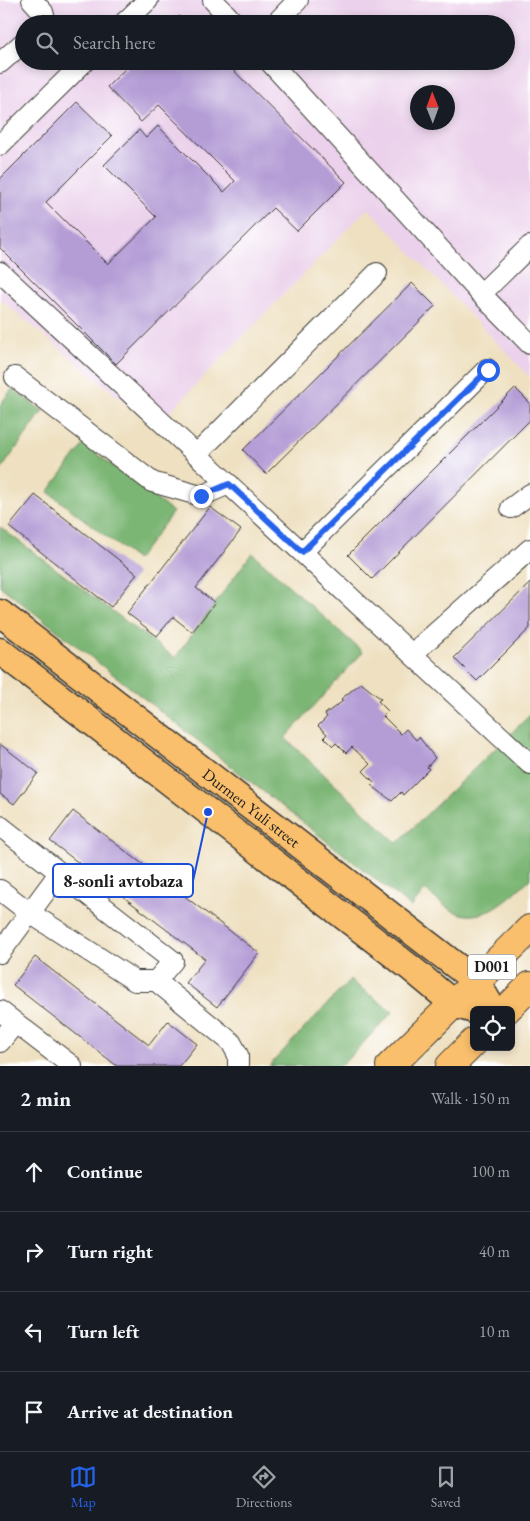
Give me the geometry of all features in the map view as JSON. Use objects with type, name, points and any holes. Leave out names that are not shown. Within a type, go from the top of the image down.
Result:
[{"type":"highway","name":"D001","points":[[390,1066],[464,1007],[477,982],[530,929]]},
{"type":"highway","name":"D001","points":[[510,1006],[530,986]]},
{"type":"highway","points":[[450,1066],[470,1046]]},
{"type":"main road","name":"Durmen Yuli street","points":[[0,613],[477,982],[491,1006]]},
{"type":"main road","name":"Durmen Yuli street","points":[[0,651],[412,969],[464,1007]]},
{"type":"street","points":[[32,0],[44,15]]},
{"type":"street","points":[[133,15],[148,0]]},
{"type":"street","points":[[213,0],[227,15]]},
{"type":"street","points":[[284,15],[298,0]]},
{"type":"street","points":[[0,63],[15,50]]},
{"type":"street","points":[[0,144],[76,70]]},
{"type":"street","points":[[277,70],[481,294],[530,344]]},
{"type":"street","points":[[481,294],[530,246]]},
{"type":"street","points":[[0,272],[530,764]]},
{"type":"street","points":[[197,454],[377,273]]},
{"type":"street","points":[[302,552],[488,370]]},
{"type":"street","points":[[15,377],[152,482],[201,496],[229,484]]},
{"type":"street","points":[[511,508],[530,494]]},
{"type":"street","points":[[412,654],[530,549]]},
{"type":"street","points":[[0,826],[173,961],[156,981]]},
{"type":"street","points":[[0,953],[60,872]]},
{"type":"street","points":[[0,890],[30,913],[135,981],[156,981],[235,1047],[238,1054],[238,1066]]},
{"type":"street","points":[[0,1042],[8,1017],[72,1066]]},
{"type":"shaded area","points":[[0,0],[530,0],[530,377],[368,208],[155,427],[0,299]]},
{"type":"green space","points":[[12,389],[43,411],[0,471],[0,405]]},
{"type":"green space","points":[[84,444],[173,512],[137,560],[48,492]]},
{"type":"green space","points":[[0,527],[175,658],[252,553],[363,652],[285,738],[397,843],[530,715],[530,879],[505,901],[485,912],[475,915],[464,915],[453,911],[425,890],[411,907],[0,586]]},
{"type":"green space","points":[[350,980],[393,1012],[341,1066],[269,1066]]},
{"type":"building","points":[[124,70],[233,70],[346,182],[297,231],[273,208],[116,364],[0,248],[0,179],[77,102],[112,136],[46,202],[108,264],[156,217],[104,165],[139,130],[146,138],[158,126],[224,192],[235,181],[159,105],[141,122],[107,87]]},
{"type":"building","points":[[412,283],[435,306],[266,474],[243,450]]},
{"type":"building","points":[[515,388],[530,403],[530,420],[372,579],[348,555]]},
{"type":"building","points":[[35,495],[137,574],[111,607],[9,527]]},
{"type":"building","points":[[210,507],[241,530],[196,588],[215,603],[192,632],[173,617],[157,636],[127,613]]},
{"type":"building","points":[[530,583],[530,628],[477,681],[454,658]]},
{"type":"building","points":[[361,683],[381,699],[378,701],[388,711],[383,716],[401,734],[406,729],[416,740],[419,737],[435,758],[427,767],[429,769],[403,795],[401,792],[392,801],[371,785],[374,782],[363,771],[370,764],[352,747],[346,753],[336,743],[333,746],[324,737],[327,734],[318,726],[327,717],[325,714],[343,701],[341,699]]},
{"type":"building","points":[[0,744],[38,773],[14,804],[0,794]]},
{"type":"building","points":[[73,811],[259,953],[217,1007],[186,983],[205,959],[50,841]]},
{"type":"building","points":[[35,957],[149,1045],[168,1021],[197,1044],[179,1066],[117,1066],[13,985]]},
{"type":"place","name":"8-sonli avtobaza","points":[[208,812]]},
{"type":"route","points":[[201,496],[229,484],[302,552],[488,370]]}]
